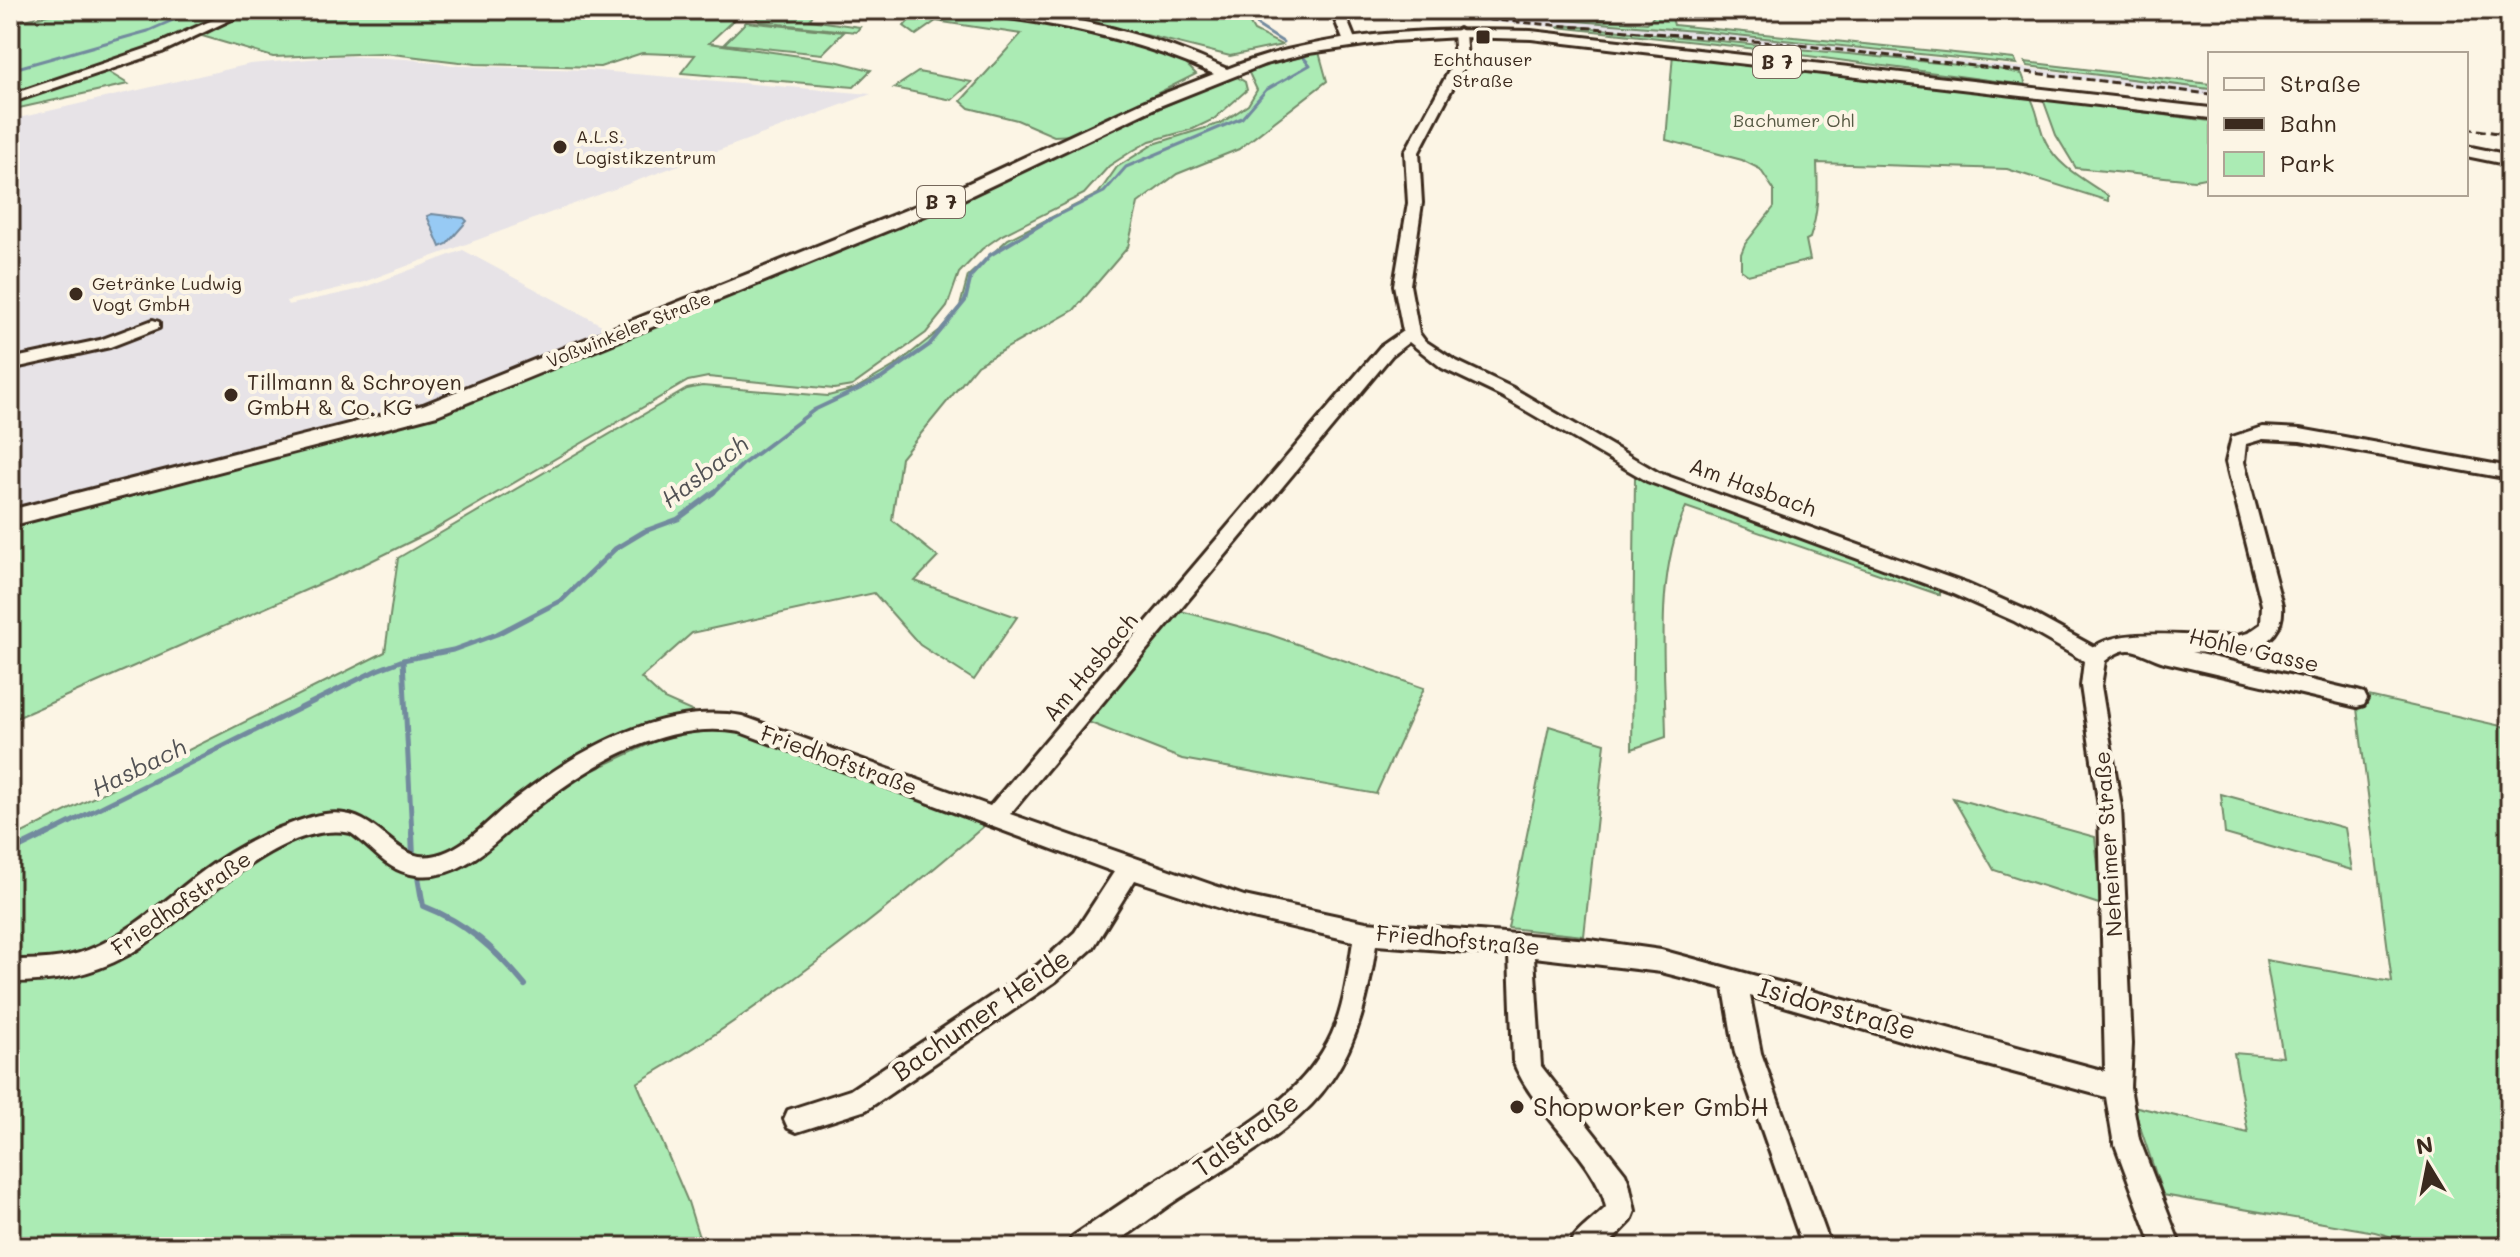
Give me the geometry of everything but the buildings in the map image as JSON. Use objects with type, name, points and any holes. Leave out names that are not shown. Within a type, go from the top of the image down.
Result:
[{"type":"main road","points":[[977,10],[1058,22],[1197,60],[1224,73]]},
{"type":"main road","name":"B 7","points":[[1224,73],[1260,61],[1350,42],[1459,33],[1566,38],[2208,113]]},
{"type":"main road","points":[[1197,60],[1260,61]]},
{"type":"main road","name":"Voßwinkeler Straße","points":[[10,518],[430,410],[949,199],[1224,73]]},
{"type":"main road","points":[[2468,151],[2510,160]]},
{"type":"street","points":[[10,99],[158,49],[245,10]]},
{"type":"street","points":[[1337,10],[1350,42]]},
{"type":"street","points":[[1411,333],[1402,285],[1415,203],[1412,152],[1461,60],[1459,33]]},
{"type":"street","points":[[10,364],[104,344],[153,325]]},
{"type":"street","name":"Am Hasbach","points":[[994,817],[1386,351],[1411,333],[1428,353],[1507,392],[1653,477],[1960,589],[2021,616],[2095,657]]},
{"type":"street","points":[[2095,657],[2112,644],[2240,643],[2264,634],[2271,626],[2274,618],[2270,593],[2235,462],[2238,441],[2244,436],[2262,433],[2300,435],[2510,473]]},
{"type":"street","name":"Hohle Gasse","points":[[2143,642],[2164,654],[2357,699]]},
{"type":"street","name":"Neheimer Straße","points":[[2095,657],[2091,686],[2110,807],[2119,1044],[2117,1087],[2126,1139],[2167,1247]]},
{"type":"street","name":"Friedhofstraße","points":[[13,971],[71,967],[111,954],[235,862],[274,841],[318,826],[353,824],[363,828],[381,847],[406,865],[427,866],[454,859],[475,846],[540,793],[590,762],[653,732],[702,719],[728,720],[1130,868],[1244,906],[1366,933],[1521,945],[1661,961],[1735,980]]},
{"type":"street","name":"Bachumer Heide","points":[[797,1119],[857,1101],[1047,973],[1084,940],[1130,868]]},
{"type":"street","name":"Talstraße","points":[[1082,1247],[1233,1149],[1281,1115],[1310,1088],[1338,1048],[1356,996],[1366,933]]},
{"type":"street","points":[[1521,945],[1526,1061],[1531,1074],[1615,1183],[1621,1211],[1601,1234],[1582,1247]]},
{"type":"street","name":"Isidorstraße","points":[[1817,1247],[1748,1053],[1735,980],[1968,1048],[2117,1087]]},
{"type":"shaded area","points":[[1320,10],[1448,10],[1707,32],[2208,89],[2208,96],[1998,69],[1706,38]]},
{"type":"shaded area","points":[[345,56],[460,66],[588,70],[871,94],[361,283],[286,301],[288,305],[357,290],[463,250],[609,329],[429,405],[10,510],[10,120],[250,64]]},
{"type":"green space","points":[[71,10],[242,10],[194,33],[10,97],[10,53],[15,51],[10,48],[10,23]]},
{"type":"green space","points":[[252,10],[748,10],[743,11],[709,43],[835,61],[871,70],[854,87],[681,73],[695,55],[642,53],[600,67],[476,64],[384,53],[273,57],[202,36]]},
{"type":"green space","points":[[750,10],[815,10],[810,20],[860,27],[856,32],[760,22]]},
{"type":"green space","points":[[854,10],[949,10],[1044,22],[1169,55],[1185,63],[1196,74],[1075,135],[1054,136],[1017,120],[969,108],[961,101],[1021,34],[936,21],[916,35],[904,26],[913,16]]},
{"type":"green space","points":[[1015,10],[1242,10],[1254,31],[1282,45],[1230,56],[1146,35],[1130,36]]},
{"type":"green space","points":[[1448,10],[1497,10],[1647,23],[1659,10],[1670,10],[1674,25],[2014,59],[2017,64],[1707,32]]},
{"type":"green space","points":[[746,22],[844,32],[822,54],[724,44]]},
{"type":"green space","points":[[1562,25],[1998,69],[2022,74],[2026,85],[1733,46],[1557,27]]},
{"type":"green space","points":[[1319,52],[1327,81],[1239,149],[1177,174],[1138,203],[1128,247],[1074,310],[977,365],[901,458],[892,520],[938,557],[915,581],[1017,617],[974,680],[920,645],[874,593],[692,633],[641,678],[664,699],[698,714],[655,724],[476,841],[487,851],[566,783],[679,730],[724,724],[991,820],[820,960],[730,1024],[637,1083],[688,1202],[702,1247],[10,1247],[10,839],[385,652],[398,558],[687,389],[702,386],[828,396],[855,389],[896,365],[940,330],[960,306],[968,276],[1008,239],[1098,194],[1117,167],[1154,144],[1221,123],[1248,105],[1257,90],[1248,71]]},
{"type":"green space","name":"Bachumer Ohl","points":[[1673,53],[2029,95],[2051,151],[2073,172],[2108,196],[2108,201],[2007,169],[1817,163],[1816,210],[1810,238],[1806,240],[1810,260],[1748,275],[1741,270],[1741,254],[1745,244],[1774,207],[1774,190],[1760,169],[1742,160],[1666,140]]},
{"type":"green space","points":[[2025,62],[2208,84],[2208,89],[2028,66]]},
{"type":"green space","points":[[105,70],[128,84],[10,110],[10,102]]},
{"type":"green space","points":[[918,72],[972,82],[952,100],[894,88]]},
{"type":"green space","points":[[1237,77],[1245,82],[1247,90],[1214,119],[1193,129],[1150,141],[1109,166],[1084,194],[1002,235],[982,249],[959,273],[947,307],[926,333],[852,386],[834,389],[708,377],[688,381],[430,532],[367,563],[12,720],[10,718],[10,526],[436,416],[960,199],[1222,80]]},
{"type":"green space","points":[[2043,99],[2208,121],[2208,177],[2194,180],[2076,168],[2056,135]]},
{"type":"green space","points":[[1635,477],[1940,585],[1940,595],[1686,507],[1669,562],[1665,591],[1663,650],[1666,737],[1632,749]]},
{"type":"green space","points":[[1177,610],[1268,634],[1424,688],[1376,794],[1182,759],[1083,720]]},
{"type":"green space","points":[[2355,693],[2510,728],[2510,1247],[2427,1247],[2375,1232],[2163,1195],[2133,1106],[2248,1133],[2234,1053],[2283,1057],[2266,960],[2392,982]]},
{"type":"green space","points":[[1549,726],[1605,743],[1584,936],[1508,928]]},
{"type":"green space","points":[[2221,794],[2345,828],[2352,870],[2225,834]]},
{"type":"green space","points":[[1953,798],[2095,837],[2102,905],[1994,870]]},
{"type":"water","points":[[432,214],[467,221],[447,244],[440,247],[427,216]]},
{"type":"waterway","points":[[10,70],[148,31],[196,10]]},
{"type":"waterway","name":"Hasbach","points":[[1251,10],[1258,26],[1283,42]]},
{"type":"waterway","name":"Hasbach","points":[[1050,219],[1104,192],[1126,167],[1242,118],[1266,90],[1310,65],[1304,58]]},
{"type":"waterway","name":"Hasbach","points":[[712,494],[743,464],[814,410],[882,378],[929,345],[965,301],[971,276],[990,255],[1050,219]]},
{"type":"waterway","name":"Hasbach","points":[[1046,221],[1050,219]]},
{"type":"waterway","name":"Hasbach","points":[[403,660],[453,650],[497,634],[562,600],[615,549],[645,531],[678,519],[714,492]]},
{"type":"waterway","name":"Hasbach","points":[[45,835],[377,670],[403,660]]},
{"type":"waterway","points":[[403,660],[412,835]]},
{"type":"waterway","name":"Hasbach","points":[[10,852],[49,833]]},
{"type":"waterway","points":[[412,833],[413,858]]},
{"type":"waterway","points":[[417,871],[423,906],[453,920],[479,938],[525,985]]},
{"type":"railway","points":[[1369,10],[1790,44],[2208,94]]},
{"type":"railway","points":[[2468,128],[2510,135]]},
{"type":"place","name":"Echthauser Straße","points":[[1483,37]]},
{"type":"place","name":"A.L.S. Logistikzentrum","points":[[560,147]]},
{"type":"place","name":"Getränke Ludwig Vogt GmbH","points":[[76,294]]},
{"type":"place","name":"Tillmann & Schroyen GmbH & Co. KG","points":[[231,395]]},
{"type":"place","name":"Shopworker GmbH","points":[[1517,1107]]}]
